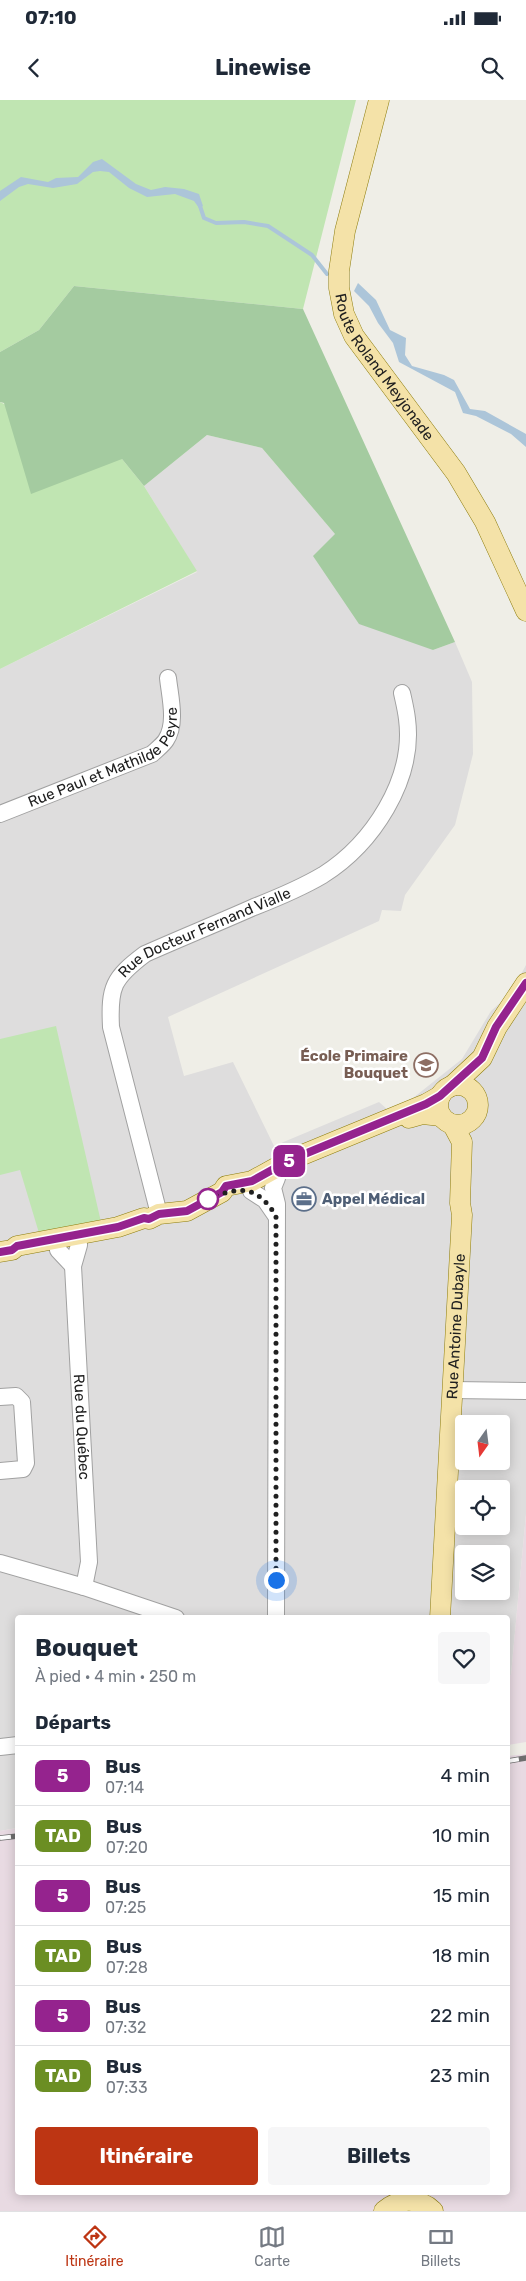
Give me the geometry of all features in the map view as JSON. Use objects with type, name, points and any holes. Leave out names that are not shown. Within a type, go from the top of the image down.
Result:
[{"type":"main road","name":"Route Roland Meyjonade","points":[[379,100],[345,231],[339,271],[339,288],[344,314],[354,336],[456,473],[485,522],[526,611]]},
{"type":"main road","name":"Rue Antoine Dubayle","points":[[462,1215],[468,1201],[470,1127],[476,1107],[480,1066],[496,1027],[520,998],[526,984]]},
{"type":"main road","name":"Rue Antoine Dubayle","points":[[440,1615],[462,1215],[460,1203],[462,1142],[446,1106],[480,1066]]},
{"type":"main road","points":[[6,1251],[18,1252],[78,1240],[127,1233],[144,1226],[154,1217],[187,1211],[222,1192],[251,1191],[319,1154],[369,1132],[410,1116],[423,1114],[446,1106],[458,1086],[469,1089],[476,1107],[466,1123],[446,1106]]},
{"type":"main road","points":[[222,1192],[226,1186],[252,1181],[279,1165],[319,1154]]},
{"type":"main road","points":[[394,2202],[414,2200],[429,2204]]},
{"type":"street","name":"Rue Paul et Mathilde Peyre","points":[[0,814],[152,754],[166,741],[170,728],[172,713],[168,678]]},
{"type":"street","name":"Rue Docteur Fernand Vialle","points":[[154,1217],[111,1027],[110,1004],[115,983],[126,969],[145,954],[283,895],[322,876],[363,843],[392,797],[400,778],[407,748],[408,720],[402,693]]},
{"type":"street","points":[[276,1615],[277,1204],[273,1188],[277,1178]]},
{"type":"street","points":[[251,1191],[265,1200],[276,1216]]},
{"type":"street","name":"Rue du Québec","points":[[78,1240],[73,1266],[89,1562],[84,1587]]},
{"type":"street","points":[[57,1244],[73,1266]]},
{"type":"street","points":[[452,1390],[526,1391]]},
{"type":"street","points":[[0,1397],[16,1396],[22,1402],[26,1463],[23,1469],[0,1471]]},
{"type":"street","points":[[0,1563],[84,1587],[167,1615]]},
{"type":"street","points":[[0,1747],[15,1744]]},
{"type":"shaded area","points":[[207,435],[262,448],[336,535],[314,556],[433,650],[455,642],[472,682],[473,754],[455,825],[405,895],[401,911],[382,910],[379,921],[168,1017],[184,1076],[233,1062],[274,1146],[379,1102],[388,1110],[413,1098],[462,1059],[491,1011],[511,993],[526,965],[526,1514],[511,1675],[510,1615],[15,1615],[15,1828],[0,1831],[0,669],[197,572],[144,486]]},
{"type":"shaded area","points":[[526,1514],[526,1742],[510,1745],[511,1675]]},
{"type":"shaded area","points":[[526,1754],[526,2211],[0,2211],[0,1831],[15,1828],[15,2195],[510,2195],[510,1756]]},
{"type":"green space","points":[[0,100],[356,100],[303,309],[74,286],[39,330],[0,352]]},
{"type":"green space","points":[[74,286],[303,309],[455,642],[433,650],[359,624],[313,556],[335,534],[262,448],[207,435],[144,486],[122,459],[31,494],[4,403],[0,402],[0,352],[39,330]]},
{"type":"green space","points":[[0,402],[122,459],[144,486],[197,571],[0,669]]},
{"type":"green space","points":[[56,1026],[101,1222],[39,1233],[20,1170],[0,1175],[0,1039]]},
{"type":"water","points":[[102,159],[136,184],[151,190],[165,187],[184,189],[199,194],[203,206],[199,208],[194,201],[175,194],[147,197],[129,188],[109,172],[100,171],[93,172],[77,184],[53,188],[28,184],[19,187],[0,201],[0,191],[21,177],[48,182],[56,178],[78,177],[93,162]]},
{"type":"water","points":[[358,283],[376,300],[390,330],[406,338],[405,355],[412,366],[444,375],[454,380],[470,409],[485,411],[526,434],[526,447],[511,434],[476,416],[463,413],[455,392],[399,362],[393,343],[378,323],[369,306],[354,291]]},
{"type":"waterway","points":[[199,203],[204,218],[216,223],[244,222],[268,226],[312,255],[327,274]]},
{"type":"railway","points":[[510,1761],[526,1758]]},
{"type":"railway","points":[[0,1838],[15,1836]]},
{"type":"bus line","name":"5","points":[[0,1252],[12,1250],[17,1246],[118,1227],[144,1218],[149,1219],[159,1214],[187,1211],[222,1192],[226,1186],[244,1181],[252,1181],[290,1160],[426,1104],[440,1096],[482,1058],[496,1027],[526,983]]},
{"type":"place","name":"École Primaire Bouquet","points":[[426,1065]]},
{"type":"place","name":"Appel Médical","points":[[304,1199]]},
{"type":"route","points":[[208,1199],[222,1192],[251,1191],[265,1200],[276,1216],[278,1316],[276,1580]]}]
